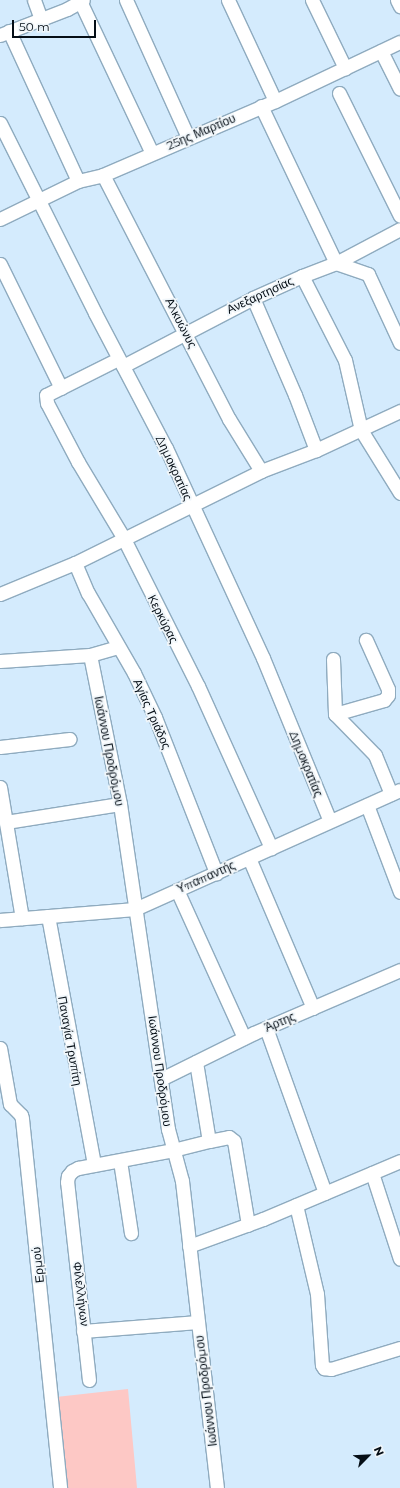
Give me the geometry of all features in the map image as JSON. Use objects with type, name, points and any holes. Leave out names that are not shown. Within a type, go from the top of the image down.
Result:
[{"type":"street","points":[[34,0],[41,19]]},
{"type":"street","points":[[126,0],[188,137]]},
{"type":"street","points":[[228,0],[275,101]]},
{"type":"street","points":[[312,0],[344,68]]},
{"type":"street","points":[[397,0],[400,6]]},
{"type":"street","points":[[78,181],[5,33],[67,9],[82,1],[152,153]]},
{"type":"street","name":"25ης Μαρτίου","points":[[0,219],[78,181],[103,175],[188,137],[275,101],[400,42]]},
{"type":"street","points":[[381,51],[400,89]]},
{"type":"street","points":[[339,93],[400,216]]},
{"type":"street","points":[[261,106],[336,264],[368,274]]},
{"type":"street","name":"Δημοκρατίας","points":[[0,123],[120,363],[166,448],[191,505],[263,658],[330,821]]},
{"type":"street","name":"Αλκυώνυς","points":[[103,175],[186,332],[229,419],[261,471]]},
{"type":"street","name":"Ανεξαρτησίας","points":[[46,395],[186,332],[252,298],[302,276],[336,264],[400,229]]},
{"type":"street","points":[[356,253],[368,274],[400,343]]},
{"type":"street","points":[[0,264],[61,388]]},
{"type":"street","points":[[302,276],[345,360],[361,430],[400,493]]},
{"type":"street","points":[[252,298],[295,395],[316,450]]},
{"type":"street","name":"Κερκύρας","points":[[46,395],[47,402],[78,462],[123,537],[198,686],[271,848]]},
{"type":"street","points":[[0,594],[75,562],[123,537],[261,471],[316,450],[400,411]]},
{"type":"street","name":"Αγίας Τριάδος","points":[[75,562],[88,593],[134,673],[155,717],[216,873]]},
{"type":"street","points":[[334,714],[384,700],[388,695],[388,689],[366,640]]},
{"type":"street","points":[[0,661],[90,656],[118,647]]},
{"type":"street","name":"Ιωάννου Προδρόμου","points":[[90,656],[120,804],[168,1129],[182,1181],[217,1488]]},
{"type":"street","points":[[333,659],[334,714],[375,755],[396,792]]},
{"type":"street","points":[[0,747],[70,739]]},
{"type":"street","points":[[0,786],[22,918]]},
{"type":"street","name":"Υπαπαντής","points":[[0,920],[135,909],[396,792]]},
{"type":"street","points":[[6,822],[120,804]]},
{"type":"street","points":[[366,805],[400,892]]},
{"type":"street","points":[[249,858],[313,1008]]},
{"type":"street","points":[[177,890],[244,1038]]},
{"type":"street","name":"Παναγία Τρυπίτη","points":[[48,916],[94,1165]]},
{"type":"street","name":"Άρτης","points":[[161,1078],[266,1028],[400,970]]},
{"type":"street","points":[[266,1028],[325,1194]]},
{"type":"street","name":"Ερμού","points":[[0,1048],[10,1104],[22,1119],[60,1488]]},
{"type":"street","points":[[196,1062],[209,1141]]},
{"type":"street","points":[[94,1165],[120,1161],[229,1137],[233,1139],[248,1225]]},
{"type":"street","points":[[120,1161],[131,1233]]},
{"type":"street","points":[[189,1246],[248,1225],[325,1194],[400,1161]]},
{"type":"street","name":"Φιλελλήνων","points":[[94,1165],[72,1171],[68,1176],[67,1182],[70,1192],[83,1331],[198,1322]]},
{"type":"street","points":[[372,1173],[400,1259]]},
{"type":"street","points":[[296,1205],[317,1294],[322,1365],[328,1369],[400,1348]]},
{"type":"street","points":[[83,1331],[88,1380]]},
{"type":"shaded area","points":[[128,1389],[137,1488],[64,1488],[56,1397]]}]
